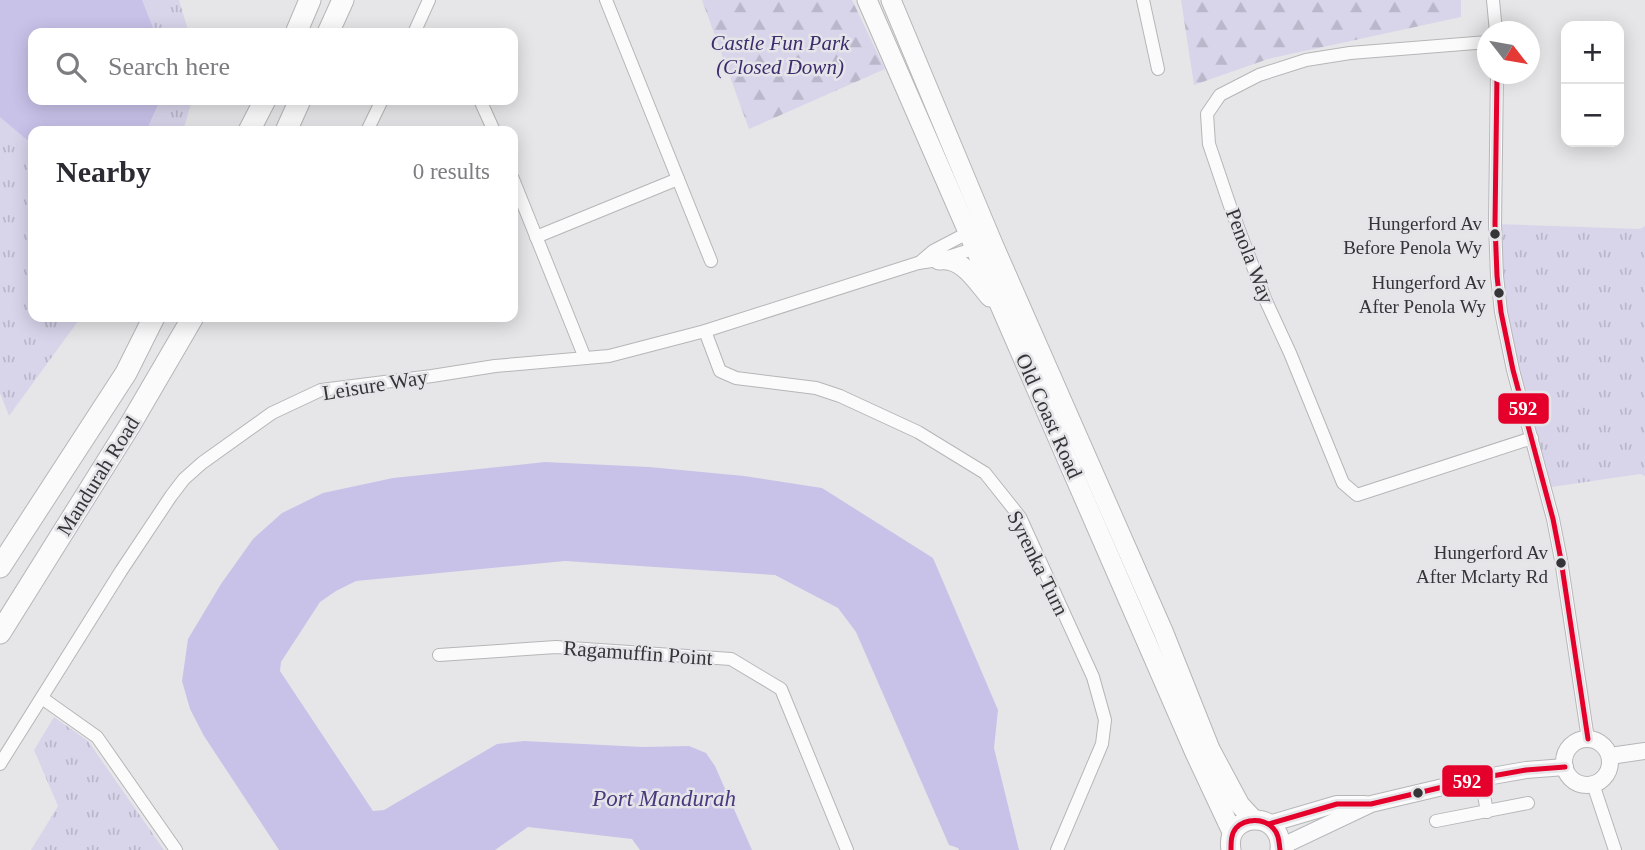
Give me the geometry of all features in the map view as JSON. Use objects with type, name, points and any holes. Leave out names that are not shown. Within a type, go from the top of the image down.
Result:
[{"type":"highway","points":[[298,28],[310,0]]},
{"type":"highway","points":[[330,28],[343,0]]},
{"type":"highway","points":[[252,126],[262,105]]},
{"type":"highway","points":[[288,126],[298,105]]},
{"type":"highway","name":"Mandurah Road","points":[[0,567],[126,373],[152,322]]},
{"type":"highway","name":"Mandurah Road","points":[[0,633],[123,436],[190,322]]},
{"type":"main road","name":"Old Coast Road","points":[[867,0],[1163,631],[1210,749],[1240,804],[1278,834],[1280,850]]},
{"type":"main road","name":"Old Coast Road","points":[[891,0],[980,237],[1010,327],[1195,753],[1228,844]]},
{"type":"main road","points":[[939,260],[949,258],[965,267],[1010,327]]},
{"type":"main road","name":"Old Coast Road","points":[[1228,844],[1243,823],[1261,822]]},
{"type":"street","points":[[416,28],[429,0]]},
{"type":"street","points":[[606,0],[711,261]]},
{"type":"street","points":[[1143,0],[1158,69]]},
{"type":"street","points":[[1493,0],[1495,21]]},
{"type":"street","name":"Penola Way","points":[[1477,42],[1339,55],[1306,60],[1259,75],[1220,94],[1207,114],[1209,144],[1266,302],[1343,483],[1357,495],[1532,438]]},
{"type":"street","points":[[1497,84],[1495,224],[1501,312],[1513,370],[1553,519],[1588,739]]},
{"type":"street","points":[[369,126],[380,105]]},
{"type":"street","points":[[482,105],[492,126]]},
{"type":"street","points":[[536,237],[678,179]]},
{"type":"street","points":[[518,192],[585,358]]},
{"type":"street","name":"Leisure Way","points":[[0,764],[121,571],[184,479],[202,463],[272,414],[321,390],[495,366],[609,356],[705,331],[918,263],[939,260],[980,237]]},
{"type":"street","name":"Leisure Way","points":[[918,263],[933,251],[980,237]]},
{"type":"street","name":"Syrenka Turn","points":[[705,331],[720,371],[736,378],[816,388],[840,396],[918,432],[985,473],[1020,517],[1093,677],[1105,720],[1102,744],[1057,850]]},
{"type":"street","name":"Ragamuffin Point","points":[[439,655],[556,647],[731,659],[781,690],[847,850]]},
{"type":"street","points":[[42,698],[97,737],[176,850]]},
{"type":"street","points":[[1588,739],[1606,749],[1610,763],[1605,777],[1586,785],[1572,779],[1564,760],[1570,747],[1588,739]]},
{"type":"street","points":[[1609,756],[1645,751]]},
{"type":"street","points":[[1280,850],[1291,842],[1371,804],[1481,778],[1565,767]]},
{"type":"street","points":[[1481,778],[1487,812]]},
{"type":"street","points":[[1593,784],[1615,850]]},
{"type":"street","points":[[1436,821],[1528,803]]},
{"type":"street","points":[[1261,822],[1337,804],[1371,804]]},
{"type":"green space","points":[[0,0],[179,0],[187,28],[28,28],[28,105],[191,105],[184,126],[28,126],[28,322],[77,322],[9,416],[0,393]]},
{"type":"green space","name":"Castle Fun Park (Closed Down)","points":[[702,0],[852,0],[885,69],[749,129]]},
{"type":"green space","points":[[1181,0],[1461,0],[1461,17],[1268,59],[1194,85]]},
{"type":"green space","points":[[1495,224],[1640,229],[1645,226],[1645,476],[1640,474],[1545,488],[1513,370]]},
{"type":"green space","points":[[54,717],[88,741],[164,850],[31,850],[58,806],[34,750]]},
{"type":"water","points":[[0,0],[142,0],[153,28],[28,28],[28,105],[158,105],[148,126],[28,126],[28,141],[0,117]]},
{"type":"water","name":"Port Mandurah","points":[[545,462],[649,467],[744,476],[822,488],[933,558],[998,710],[994,748],[1019,850],[959,850],[949,845],[856,632],[838,608],[775,575],[565,561],[356,581],[320,602],[281,662],[280,671],[373,811],[384,810],[497,744],[524,741],[643,747],[689,746],[706,753],[715,766],[752,850],[640,850],[632,839],[528,827],[495,850],[279,850],[204,736],[190,709],[182,681],[188,639],[221,584],[253,539],[282,513],[323,493],[393,478]]},
{"type":"transit line","name":"592","points":[[1497,84],[1495,224],[1501,312],[1513,370],[1553,519],[1588,739]]},
{"type":"transit line","name":"592","points":[[1269,824],[1337,804],[1371,804],[1481,778],[1565,767]]},
{"type":"transit line","name":"592","points":[[1231,850],[1232,835],[1236,828],[1255,820],[1265,822],[1273,828],[1278,835],[1280,850]]},
{"type":"place","name":"Hungerford Av Before Penola Wy","points":[[1495,234]]},
{"type":"place","name":"Hungerford Av After Penola Wy","points":[[1499,293]]},
{"type":"place","name":"Hungerford Av After Mclarty Rd","points":[[1561,563]]}]
